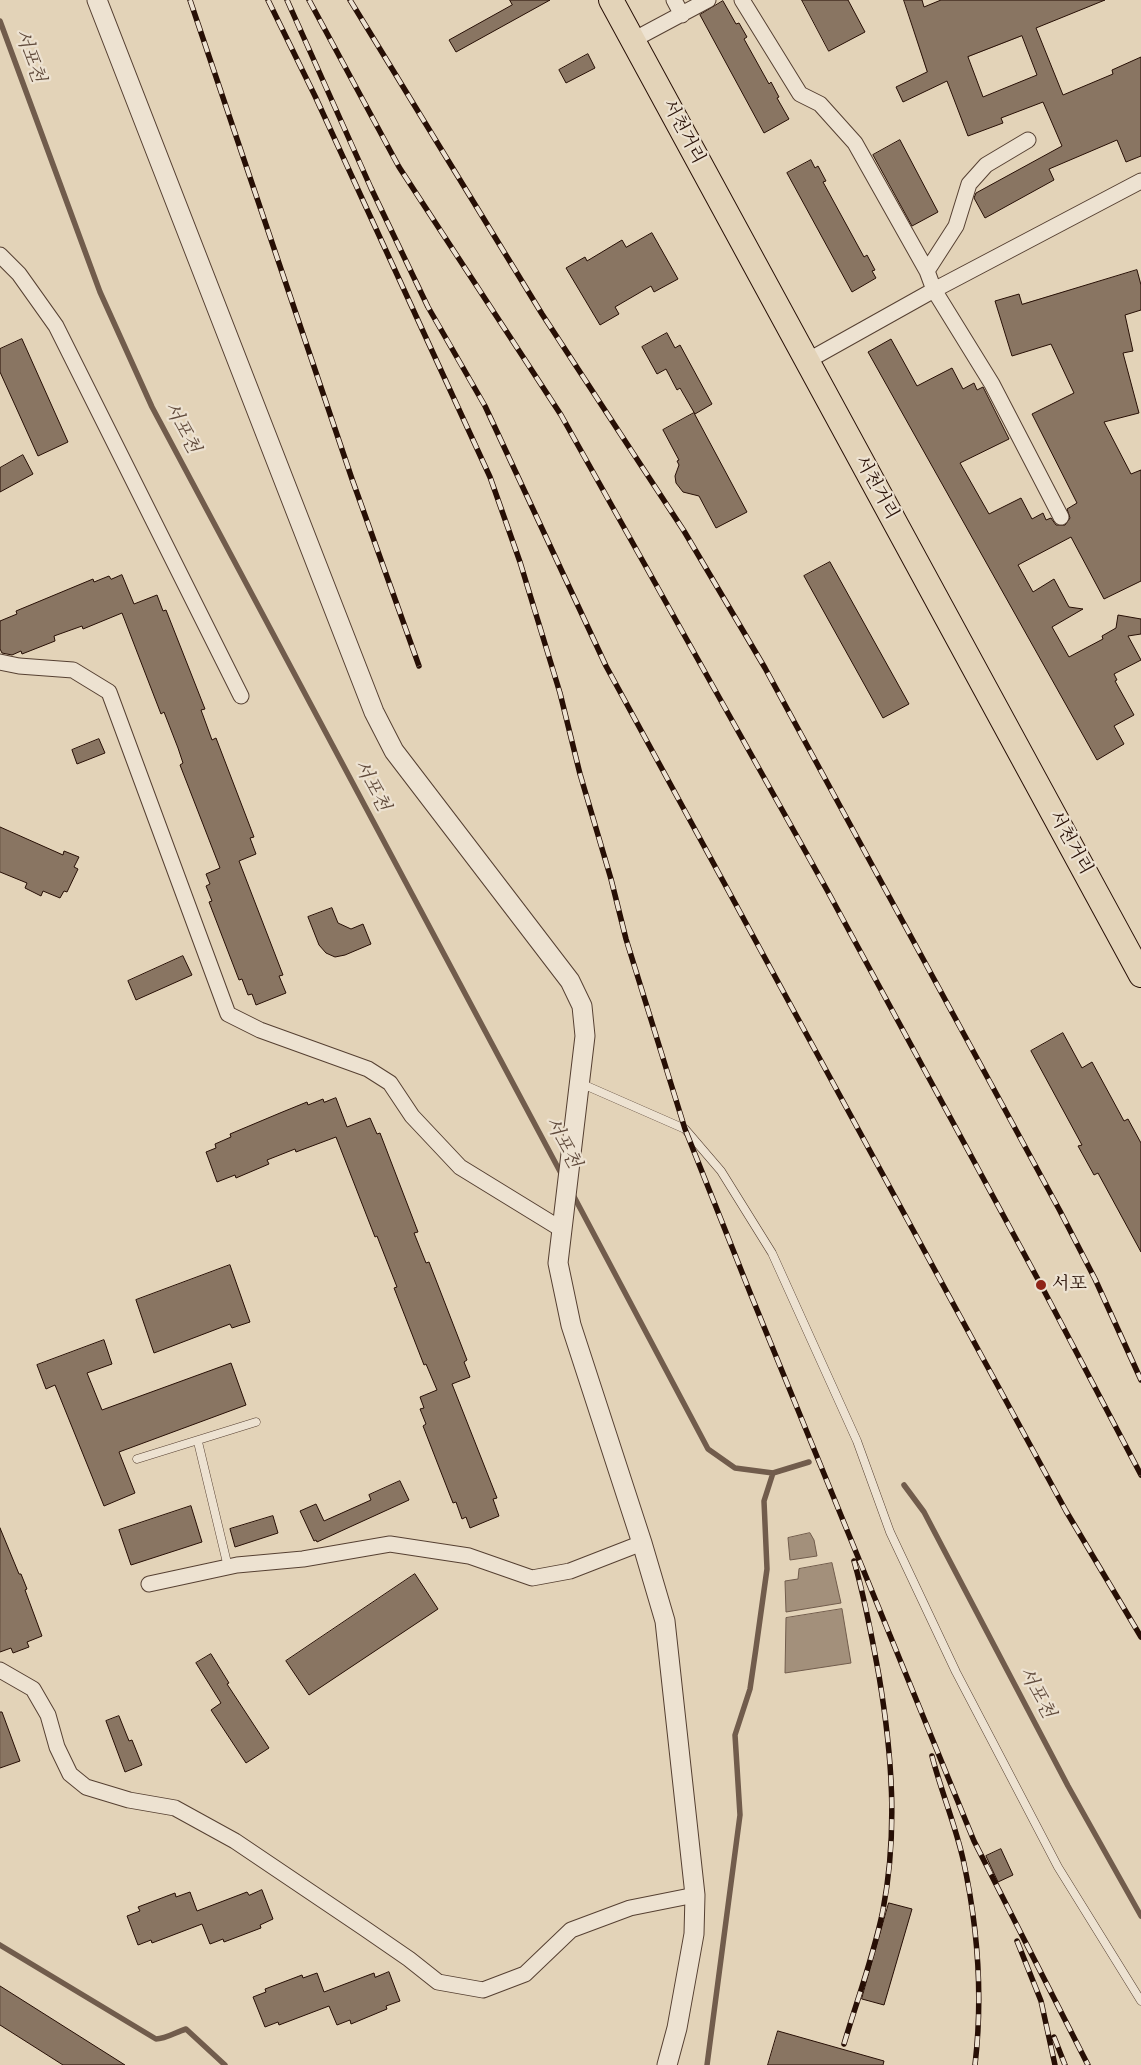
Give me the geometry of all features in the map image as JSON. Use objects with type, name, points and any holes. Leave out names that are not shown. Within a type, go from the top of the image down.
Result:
[{"type":"main road","name":"서천거리","points":[[611,0],[806,361],[1134,945],[1141,975]]},
{"type":"street","points":[[97,0],[374,712],[394,751],[570,981],[582,1006],[585,1036],[558,1263],[571,1325],[642,1543],[665,1621],[695,1895],[694,1934],[677,2028],[667,2065]]},
{"type":"street","points":[[674,0],[682,15]]},
{"type":"street","points":[[633,40],[708,0]]},
{"type":"street","points":[[742,0],[800,94],[820,104],[855,142],[927,271],[934,290],[992,384],[1061,517]]},
{"type":"street","points":[[927,271],[956,226],[969,184],[986,165],[1028,140]]},
{"type":"street","points":[[806,361],[934,290],[1141,181]]},
{"type":"street","points":[[0,255],[19,274],[56,326],[241,696]]},
{"type":"street","points":[[0,662],[19,666],[74,670],[109,692],[228,1014],[260,1030],[368,1069],[383,1078],[390,1083],[412,1116],[460,1167],[562,1220]]},
{"type":"street","points":[[149,1584],[228,1566],[303,1559],[390,1544],[469,1556],[532,1578],[570,1571],[642,1543]]},
{"type":"street","points":[[0,1670],[33,1689],[48,1715],[57,1748],[70,1774],[86,1787],[129,1800],[175,1808],[235,1841],[409,1959],[438,1982],[483,1990],[525,1974],[571,1930],[630,1908],[695,1895]]},
{"type":"lane","points":[[580,1083],[685,1129],[721,1171],[772,1252],[857,1442],[890,1532],[956,1672],[1058,1867],[1141,2001]]},
{"type":"lane","points":[[137,1459],[198,1442],[256,1422]]},
{"type":"lane","points":[[198,1442],[228,1566]]},
{"type":"shaded area","points":[[810,1533],[814,1540],[817,1556],[790,1560],[788,1538]]},
{"type":"shaded area","points":[[832,1563],[841,1603],[786,1612],[785,1581],[798,1579],[799,1569]]},
{"type":"shaded area","points":[[842,1609],[851,1663],[785,1673],[786,1618]]},
{"type":"building","points":[[510,0],[550,0],[456,52],[449,40],[512,5]]},
{"type":"building","points":[[802,0],[848,0],[865,32],[829,51]]},
{"type":"building","points":[[904,0],[922,0],[924,7],[941,0],[1105,0],[1036,28],[1063,95],[1113,74],[1112,70],[1141,57],[1141,156],[1126,162],[1117,140],[1049,169],[1054,180],[985,218],[974,198],[976,193],[1062,146],[1043,102],[1001,118],[1003,123],[968,136],[947,81],[903,102],[896,87],[927,72]],"holes":[[[1022,36],[1037,75],[983,97],[968,57]]]},
{"type":"building","points":[[723,1],[736,24],[739,23],[747,37],[744,39],[769,84],[771,82],[779,97],[777,98],[789,119],[764,133],[700,15]]},
{"type":"building","points":[[588,54],[595,68],[566,83],[559,70]]},
{"type":"building","points":[[900,140],[938,212],[912,226],[873,155]]},
{"type":"building","points":[[811,160],[815,168],[818,166],[826,181],[823,182],[864,257],[867,255],[875,270],[872,271],[876,278],[852,292],[787,173]]},
{"type":"building","points":[[652,233],[678,279],[654,292],[651,286],[615,307],[619,314],[600,325],[566,268],[585,257],[587,261],[622,240],[626,247]]},
{"type":"building","points":[[1137,270],[1141,285],[1141,310],[1125,315],[1133,351],[1123,353],[1139,413],[1104,422],[1131,474],[1141,470],[1141,581],[1104,599],[1071,537],[1018,565],[1033,592],[1054,579],[1069,607],[1083,609],[1052,627],[1069,657],[1103,639],[1102,636],[1116,628],[1118,615],[1141,619],[1141,634],[1128,636],[1141,660],[1114,674],[1117,680],[1115,681],[1134,715],[1114,726],[1124,744],[1097,760],[868,352],[891,339],[917,386],[952,368],[963,389],[974,383],[977,390],[983,387],[1009,439],[960,463],[989,514],[1021,498],[1032,519],[1043,513],[1046,520],[1051,518],[1056,525],[1065,525],[1070,518],[1067,509],[1077,503],[1032,414],[1074,393],[1051,344],[1012,356],[995,301],[1019,294],[1022,304]]},
{"type":"building","points":[[667,333],[675,348],[680,345],[712,404],[695,414],[680,388],[677,390],[666,369],[657,374],[642,347]]},
{"type":"building","points":[[22,339],[68,442],[38,456],[0,372],[0,349]]},
{"type":"building","points":[[694,413],[747,512],[716,528],[699,496],[683,492],[676,483],[675,476],[679,465],[677,461],[679,460],[663,430]]},
{"type":"building","points":[[23,455],[33,474],[0,492],[0,468]]},
{"type":"building","points":[[830,562],[909,704],[883,718],[804,576]]},
{"type":"building","points":[[122,575],[134,604],[157,595],[163,611],[166,610],[205,709],[201,710],[212,740],[216,738],[254,837],[250,838],[256,854],[239,861],[283,975],[279,976],[286,993],[256,1005],[252,994],[248,995],[242,979],[239,980],[209,902],[212,901],[206,886],[210,884],[206,874],[220,868],[180,765],[183,763],[178,748],[164,712],[161,714],[122,613],[83,629],[82,626],[54,636],[55,641],[22,654],[21,651],[12,655],[2,653],[0,649],[0,621],[17,614],[16,611],[93,579],[94,582],[109,576],[111,579]]},
{"type":"building","points":[[99,739],[105,753],[77,764],[72,750]]},
{"type":"building","points":[[0,827],[63,855],[64,851],[79,857],[74,867],[78,869],[67,892],[64,891],[60,898],[43,891],[41,896],[25,888],[27,883],[0,872]]},
{"type":"building","points":[[332,908],[338,923],[351,929],[363,924],[371,944],[345,955],[335,957],[326,953],[319,945],[308,917]]},
{"type":"building","points":[[183,956],[192,975],[136,1000],[128,981]]},
{"type":"building","points":[[1063,1033],[1082,1068],[1092,1062],[1124,1121],[1128,1119],[1141,1143],[1141,1252],[1098,1173],[1094,1175],[1078,1146],[1082,1145],[1031,1051]]},
{"type":"building","points":[[336,1098],[347,1127],[370,1118],[377,1134],[380,1133],[418,1232],[414,1233],[426,1263],[429,1262],[467,1360],[464,1362],[470,1377],[452,1384],[497,1498],[493,1499],[499,1516],[470,1528],[466,1517],[462,1519],[456,1502],[453,1503],[423,1426],[426,1424],[420,1409],[424,1408],[420,1397],[437,1390],[426,1364],[424,1365],[394,1288],[397,1287],[377,1236],[375,1237],[336,1137],[296,1152],[295,1149],[267,1160],[269,1164],[236,1178],[235,1175],[217,1182],[206,1152],[216,1148],[215,1144],[231,1137],[230,1134],[280,1113],[307,1102],[308,1105],[323,1099],[324,1102]]},
{"type":"building","points":[[230,1265],[250,1322],[232,1328],[230,1324],[154,1353],[136,1300]]},
{"type":"building","points":[[104,1340],[112,1364],[87,1373],[102,1410],[231,1363],[246,1405],[119,1452],[135,1493],[104,1506],[55,1385],[46,1389],[37,1365]]},
{"type":"building","points":[[400,1481],[409,1500],[317,1542],[316,1540],[314,1541],[300,1511],[316,1504],[324,1521],[371,1500],[369,1495]]},
{"type":"building","points":[[191,1506],[202,1542],[131,1565],[119,1530]]},
{"type":"building","points":[[273,1516],[278,1533],[235,1547],[230,1529]]},
{"type":"building","points":[[0,1528],[27,1589],[25,1590],[42,1636],[27,1642],[29,1647],[13,1653],[11,1648],[0,1652]]},
{"type":"building","points":[[415,1574],[438,1609],[309,1695],[286,1661]]},
{"type":"building","points":[[211,1654],[229,1683],[227,1684],[269,1748],[246,1763],[211,1710],[221,1703],[196,1663]]},
{"type":"building","points":[[0,1712],[2,1712],[20,1761],[0,1768]]},
{"type":"building","points":[[119,1716],[129,1741],[132,1740],[142,1765],[125,1772],[106,1721]]},
{"type":"building","points":[[1001,1849],[1013,1875],[998,1882],[986,1856]]},
{"type":"building","points":[[262,1890],[273,1919],[260,1925],[261,1928],[224,1942],[223,1939],[210,1944],[202,1924],[152,1943],[151,1940],[138,1945],[127,1916],[140,1911],[138,1907],[175,1893],[176,1897],[190,1892],[197,1911],[247,1892],[249,1895]]},
{"type":"building","points":[[889,1903],[912,1909],[884,2005],[862,1999]]},
{"type":"building","points":[[389,1972],[400,2001],[386,2006],[387,2009],[351,2024],[350,2020],[337,2025],[329,2006],[279,2025],[278,2022],[265,2027],[253,1997],[266,1992],[265,1989],[302,1975],[303,1978],[317,1973],[324,1992],[374,1973],[375,1977]]},
{"type":"building","points":[[0,1986],[125,2065],[63,2065],[0,2025]]},
{"type":"building","points":[[778,2031],[884,2061],[883,2065],[768,2065]]},
{"type":"waterway","name":"서포천","points":[[0,21],[100,292],[152,407],[563,1177]]},
{"type":"waterway","name":"서포천","points":[[571,1191],[708,1449],[735,1468],[773,1473],[809,1462]]},
{"type":"waterway","points":[[707,2065],[740,1815],[735,1735],[750,1689],[756,1648],[767,1569],[764,1501],[773,1473]]},
{"type":"waterway","name":"서포천","points":[[904,1485],[924,1512],[1068,1786],[1141,1916]]},
{"type":"waterway","points":[[0,1945],[156,2039],[167,2037],[186,2029],[225,2065]]},
{"type":"railway","points":[[190,0],[352,479],[419,666]]},
{"type":"railway","points":[[268,0],[315,96],[490,477],[520,562],[560,693],[580,774],[611,879],[626,939],[685,1129],[974,1841],[1088,2065]]},
{"type":"railway","points":[[287,0],[371,188],[428,307],[485,406],[606,666],[1066,1511],[1141,1637]]},
{"type":"railway","points":[[309,0],[399,167],[561,415],[827,890],[1041,1285],[1141,1475]]},
{"type":"railway","points":[[350,0],[542,314],[684,531],[765,668],[1060,1211],[1095,1279],[1141,1380]]},
{"type":"railway","points":[[844,2044],[870,1961],[883,1910],[891,1851],[892,1822],[890,1763],[884,1705],[868,1618],[854,1561]]},
{"type":"railway","points":[[932,1756],[960,1846],[972,1910],[979,1987],[975,2065]]},
{"type":"railway","points":[[1017,1941],[1041,2001],[1055,2065]]},
{"type":"railway","points":[[1054,2037],[1065,2065]]},
{"type":"place","name":"서포","points":[[1041,1285]]}]
